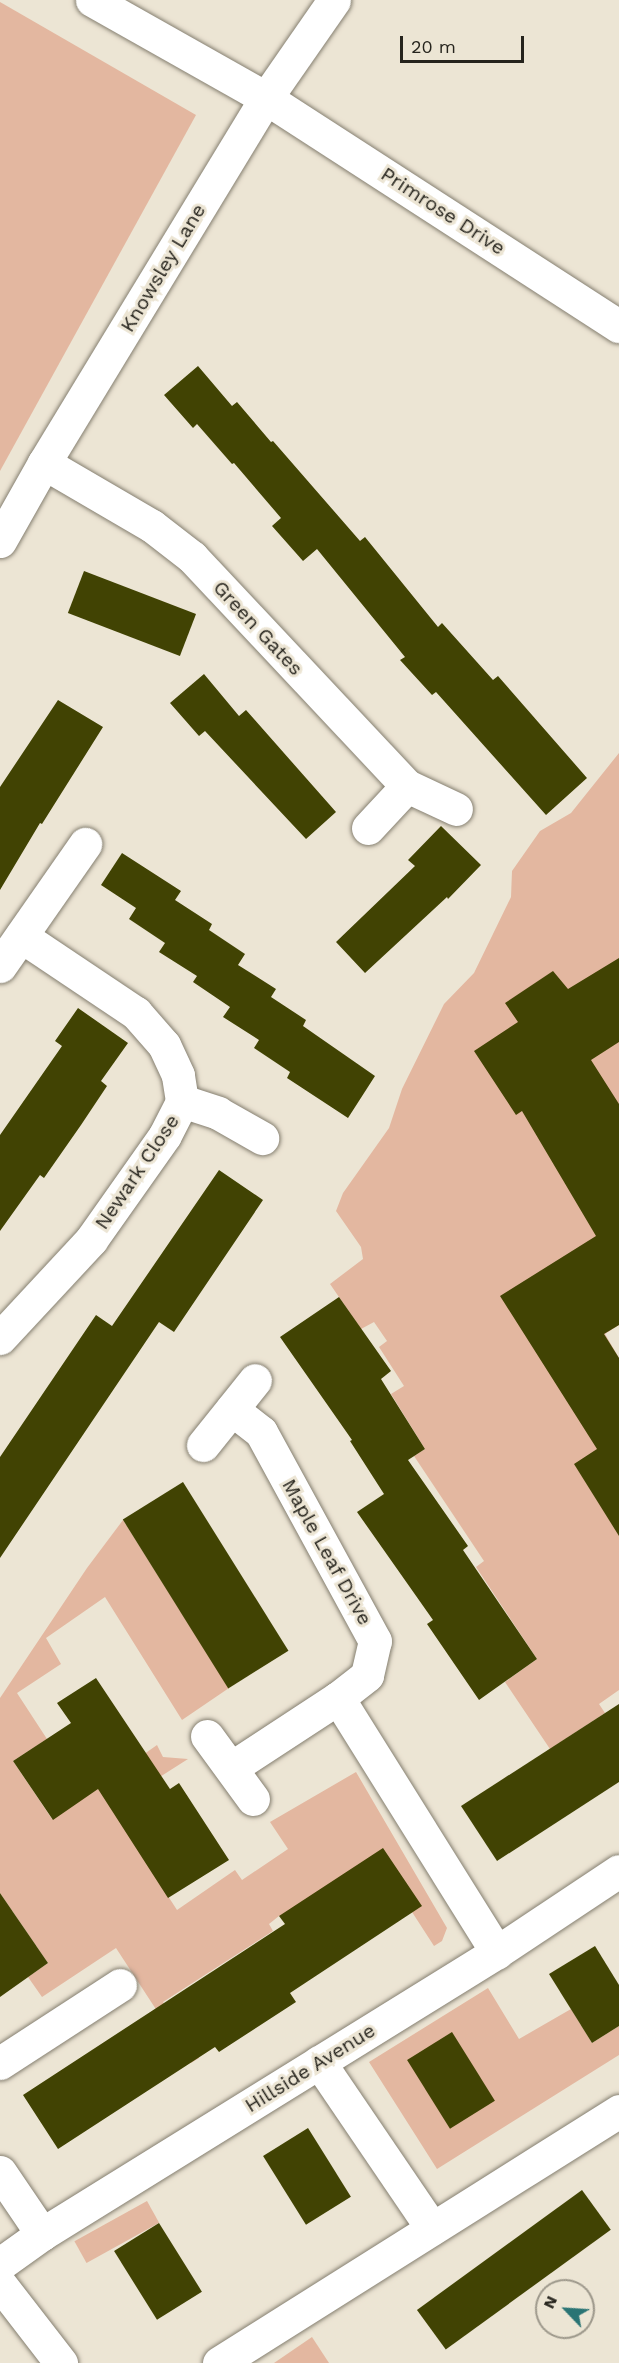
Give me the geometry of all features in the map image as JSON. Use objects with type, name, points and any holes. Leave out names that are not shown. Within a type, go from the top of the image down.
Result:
[{"type":"street","name":"Primrose Drive","points":[[92,0],[266,98],[619,326]]},
{"type":"street","name":"Knowsley Lane","points":[[0,541],[44,463],[266,98],[334,0]]},
{"type":"street","name":"Green Gates","points":[[44,463],[152,526],[192,557],[407,786],[456,809]]},
{"type":"street","points":[[368,828],[407,786]]},
{"type":"street","points":[[0,966],[85,844]]},
{"type":"street","name":"Newark Close","points":[[0,1338],[91,1240],[165,1135],[182,1101],[178,1075],[164,1045],[136,1013],[21,936]]},
{"type":"street","points":[[182,1101],[218,1113],[262,1138]]},
{"type":"street","points":[[203,1445],[255,1380]]},
{"type":"street","name":"Maple Leaf Drive","points":[[231,1768],[338,1698],[367,1675],[375,1641],[261,1432],[232,1409]]},
{"type":"street","points":[[338,1698],[497,1953]]},
{"type":"street","points":[[207,1736],[253,1799]]},
{"type":"street","name":"Hillside Avenue","points":[[0,2264],[42,2234],[616,1880]]},
{"type":"street","points":[[0,2063],[120,1985]]},
{"type":"street","points":[[320,2062],[432,2228]]},
{"type":"street","points":[[219,2363],[619,2111]]},
{"type":"street","points":[[0,2172],[42,2234]]},
{"type":"street","points":[[0,2284],[61,2363]]},
{"type":"shaded area","points":[[0,2],[196,115],[0,471]]},
{"type":"shaded area","points":[[619,753],[619,1325],[605,1334],[619,1358],[619,1690],[599,1704],[605,1713],[550,1749],[505,1682],[537,1659],[476,1567],[484,1561],[414,1456],[425,1449],[391,1394],[404,1386],[379,1347],[387,1341],[374,1322],[361,1329],[330,1284],[363,1259],[361,1247],[336,1211],[343,1193],[389,1128],[402,1089],[444,1004],[474,973],[511,897],[512,871],[540,831],[571,813]]},
{"type":"shaded area","points":[[123,1520],[229,1688],[182,1720],[105,1597],[46,1638],[61,1664],[17,1693],[47,1739],[13,1761],[52,1819],[157,1745],[163,1757],[188,1759],[111,1808],[177,1910],[235,1870],[242,1880],[288,1849],[270,1822],[356,1772],[447,1928],[442,1941],[434,1946],[412,1912],[279,1916],[269,1924],[273,1931],[163,2002],[199,2058],[191,2063],[116,1948],[42,1997],[28,1977],[48,1963],[0,1893],[0,1698],[87,1568]]},
{"type":"shaded area","points":[[488,1988],[519,2039],[571,2009],[592,2043],[619,2026],[619,2055],[437,2169],[369,2062]]},
{"type":"shaded area","points":[[147,2201],[159,2223],[87,2263],[74,2241]]},
{"type":"shaded area","points":[[312,2337],[329,2363],[274,2363]]},
{"type":"building","points":[[198,366],[232,406],[237,402],[360,541],[365,537],[438,627],[442,623],[493,680],[498,676],[587,778],[546,815],[436,692],[432,695],[400,660],[405,657],[317,549],[303,561],[272,526],[281,518],[197,424],[193,428],[164,395]]},
{"type":"building","points":[[84,571],[196,614],[180,656],[68,613]]},
{"type":"building","points":[[204,674],[239,716],[246,710],[336,812],[306,839],[205,731],[199,736],[170,703]]},
{"type":"building","points":[[58,700],[103,727],[42,824],[40,823],[0,890],[0,787]]},
{"type":"building","points":[[441,826],[481,865],[448,899],[447,897],[365,973],[336,942],[415,866],[408,860]]},
{"type":"building","points":[[122,853],[181,891],[175,900],[212,924],[209,930],[245,954],[238,965],[276,989],[271,997],[306,1020],[303,1026],[375,1076],[348,1118],[287,1078],[290,1072],[254,1048],[259,1040],[223,1017],[230,1007],[193,982],[197,976],[159,952],[165,943],[129,919],[136,908],[101,885]]},
{"type":"building","points":[[619,958],[619,1042],[591,1060],[619,1104],[619,1325],[604,1334],[619,1358],[619,1536],[574,1464],[597,1449],[500,1296],[596,1236],[522,1111],[516,1115],[474,1051],[518,1022],[505,1003],[553,971],[568,989]]},
{"type":"building","points":[[78,1008],[128,1043],[101,1081],[107,1086],[81,1125],[44,1178],[40,1175],[0,1231],[0,1135],[62,1046],[55,1041]]},
{"type":"building","points":[[219,1170],[263,1200],[174,1332],[159,1322],[0,1558],[0,1457],[96,1315],[112,1326]]},
{"type":"building","points":[[339,1297],[391,1371],[381,1379],[425,1449],[408,1460],[468,1546],[463,1550],[537,1659],[479,1700],[427,1624],[433,1620],[357,1512],[384,1494],[350,1441],[352,1440],[280,1337]]},
{"type":"building","points":[[183,1482],[288,1651],[228,1688],[123,1520]]},
{"type":"building","points":[[96,1678],[170,1789],[179,1783],[229,1860],[168,1898],[98,1789],[53,1820],[13,1761],[71,1723],[57,1703]]},
{"type":"building","points":[[619,1704],[619,1782],[497,1861],[461,1806]]},
{"type":"building","points":[[383,1848],[422,1906],[290,1993],[296,2002],[219,2052],[215,2047],[58,2149],[23,2095],[285,1924],[279,1916]]},
{"type":"building","points":[[0,1893],[48,1963],[0,1997]]},
{"type":"building","points":[[595,1946],[619,1985],[619,2026],[592,2043],[549,1974]]},
{"type":"building","points":[[452,2032],[495,2101],[450,2129],[407,2060]]},
{"type":"building","points":[[308,2128],[351,2197],[306,2225],[263,2156]]},
{"type":"building","points":[[582,2190],[611,2230],[543,2279],[535,2279],[535,2285],[446,2350],[417,2310]]},
{"type":"building","points":[[159,2223],[202,2292],[157,2320],[114,2251]]}]
